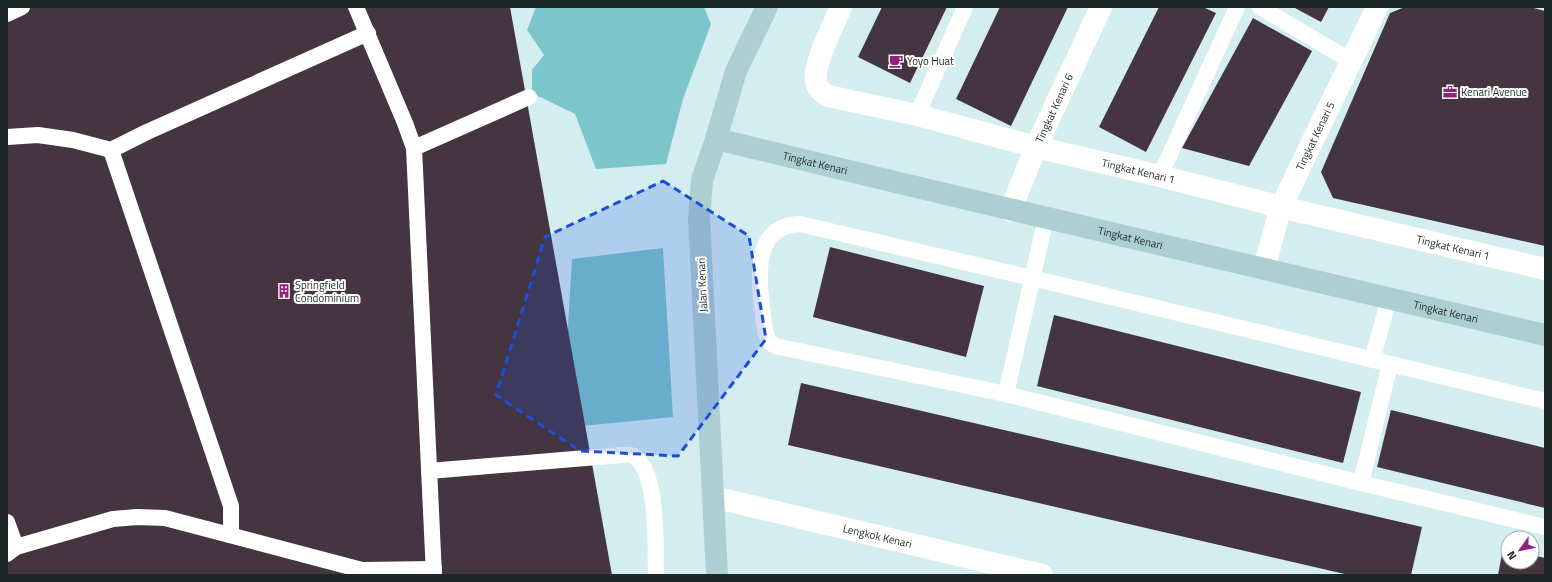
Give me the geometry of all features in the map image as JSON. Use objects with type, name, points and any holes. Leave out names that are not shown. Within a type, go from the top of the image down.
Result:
[{"type":"street","name":"Jalan Kenari","points":[[717,575],[699,219],[702,180],[716,140],[736,71],[767,7]]},
{"type":"street","name":"Tingkat Kenari 1","points":[[841,7],[817,65],[817,84],[822,92],[828,96],[917,115],[1036,147],[1545,269]]},
{"type":"street","name":"Tingkat Kenari 6","points":[[1010,211],[1036,147],[1101,7]]},
{"type":"street","name":"Tingkat Kenari 5","points":[[1264,268],[1282,207],[1377,7]]},
{"type":"street","name":"Tingkat Kenari","points":[[716,140],[1010,211],[1264,268],[1545,336]]},
{"type":"street","name":"Lengkok Kenari","points":[[713,497],[1042,575]]},
{"type":"lane","points":[[7,14],[22,7]]},
{"type":"lane","points":[[7,522],[12,551],[113,519],[137,516],[165,518],[362,570],[434,572],[417,174],[414,148],[368,33],[356,7]]},
{"type":"lane","points":[[917,115],[964,7]]},
{"type":"lane","points":[[1160,176],[1237,7]]},
{"type":"lane","points":[[1260,7],[1351,61]]},
{"type":"lane","points":[[7,137],[38,135],[73,140],[111,150],[154,129],[368,33]]},
{"type":"lane","points":[[414,148],[529,97]]},
{"type":"lane","points":[[111,150],[231,506],[230,535]]},
{"type":"lane","points":[[1006,394],[1046,218]]},
{"type":"lane","points":[[1545,401],[800,224],[782,228],[773,234],[761,255],[759,270],[765,332],[769,341],[775,346],[1006,394],[1362,484],[1545,527]]},
{"type":"lane","points":[[1372,360],[1389,299]]},
{"type":"lane","points":[[1362,484],[1390,364]]},
{"type":"lane","points":[[429,471],[633,455],[640,461],[647,471],[654,501],[656,575]]},
{"type":"highlighted area","points":[[663,181],[749,236],[766,339],[678,456],[580,451],[496,395],[545,237]]},
{"type":"shaded area","points":[[536,7],[704,7],[711,24],[683,99],[666,164],[596,169],[575,114],[532,93],[532,70],[544,55],[527,30]]},
{"type":"shaded area","points":[[663,248],[673,417],[562,428],[572,259]]},
{"type":"building","name":"Springfield Condominium","points":[[7,7],[510,7],[612,575],[7,575]]},
{"type":"building","points":[[882,7],[947,7],[910,83],[858,57]]},
{"type":"building","points":[[1000,7],[1068,7],[1011,126],[956,99]]},
{"type":"building","points":[[1159,7],[1203,7],[1216,13],[1146,152],[1099,127]]},
{"type":"building","points":[[1293,7],[1329,7],[1321,22]]},
{"type":"building","name":"Kenari Avenue","points":[[1405,7],[1530,7],[1545,11],[1545,246],[1333,198],[1321,172],[1390,13]]},
{"type":"building","points":[[1253,18],[1312,51],[1249,166],[1182,148]]},
{"type":"building","points":[[830,247],[984,286],[966,357],[813,317]]},
{"type":"building","points":[[1054,315],[1361,392],[1343,463],[1037,386]]},
{"type":"building","points":[[801,383],[1422,527],[1411,575],[1349,575],[788,445]]},
{"type":"building","points":[[1391,410],[1545,448],[1545,508],[1377,467]]},
{"type":"building","points":[[1540,557],[1545,558],[1545,575],[1498,575],[1500,565],[1500,570],[1540,570]]},
{"type":"place","name":"Yoyo Huat","points":[[896,61]]},
{"type":"place","name":"Kenari Avenue","points":[[1450,92]]},
{"type":"place","name":"Springfield Condominium","points":[[284,291]]}]
